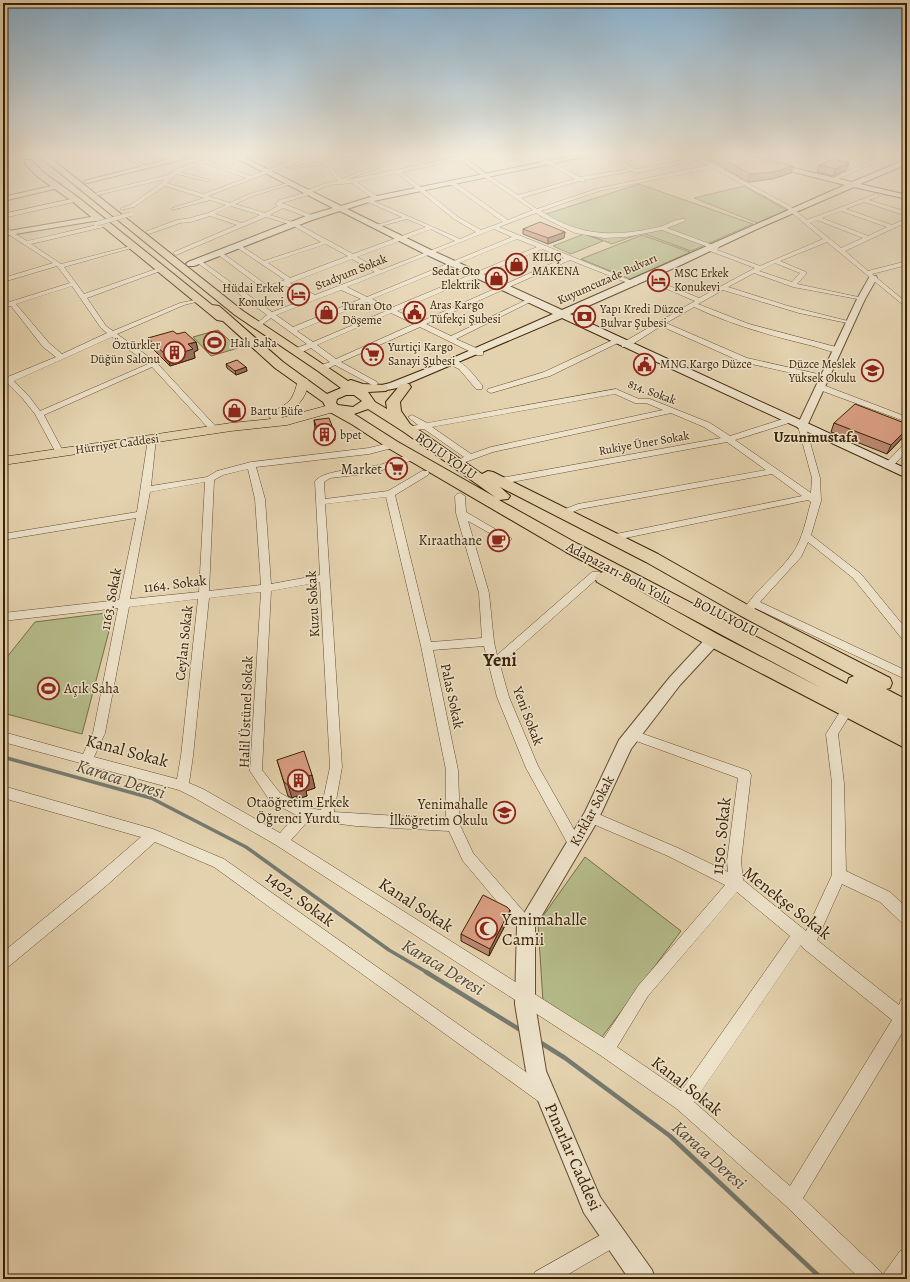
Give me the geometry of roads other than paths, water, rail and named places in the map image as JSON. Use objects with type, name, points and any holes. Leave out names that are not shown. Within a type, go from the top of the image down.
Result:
[{"type":"highway","points":[[95,216],[97,221],[106,225],[133,246],[251,342]]},
{"type":"highway","name":"Adapazarı-Bolu Yolu","points":[[110,216],[188,283],[279,366],[303,382],[332,406],[393,445],[572,548],[907,724]]},
{"type":"highway","name":"BOLU YOLU","points":[[113,216],[239,313],[363,397],[409,424],[434,447],[512,503],[649,578],[907,709]]},
{"type":"highway","points":[[131,216],[176,253],[195,263],[240,302],[258,325]]},
{"type":"highway","points":[[336,378],[362,388],[378,386]]},
{"type":"highway","points":[[378,386],[363,397],[356,410],[332,406],[334,394],[363,397],[405,387]]},
{"type":"highway","points":[[405,387],[393,402],[394,411],[409,424]]},
{"type":"highway","points":[[393,445],[425,474],[460,496],[713,640],[907,741]]},
{"type":"highway","points":[[434,447],[465,459],[501,481],[750,607],[907,696]]},
{"type":"main road","points":[[195,263],[316,216]]},
{"type":"main road","points":[[354,216],[541,306],[907,474]]},
{"type":"main road","name":"Kuyumcuzade Bulvarı","points":[[405,387],[478,352],[785,216]]},
{"type":"main road","points":[[541,306],[567,309],[578,308],[578,318],[585,326]]},
{"type":"main road","points":[[539,325],[545,315],[541,306]]},
{"type":"main road","points":[[539,325],[554,324],[585,326]]},
{"type":"main road","name":"Kuyumcuzade Bulvarı","points":[[378,386],[393,386],[454,363]]},
{"type":"main road","points":[[275,416],[295,403],[301,396],[303,382]]},
{"type":"main road","name":"Hürriyet Caddesi","points":[[231,427],[287,421],[332,406]]},
{"type":"main road","name":"Hürriyet Caddesi","points":[[3,462],[215,430],[275,416],[332,406]]},
{"type":"main road","points":[[287,421],[313,417],[331,417],[358,422]]},
{"type":"street","points":[[7,233],[97,221],[114,216]]},
{"type":"street","points":[[149,232],[179,221],[191,220],[204,216]]},
{"type":"street","points":[[215,216],[243,225]]},
{"type":"street","points":[[176,253],[264,216]]},
{"type":"street","points":[[269,216],[294,224],[380,272]]},
{"type":"street","points":[[453,216],[480,232]]},
{"type":"street","points":[[498,216],[507,222]]},
{"type":"street","name":"Stadyum Sokak","points":[[258,325],[271,315],[458,240],[523,216]]},
{"type":"street","points":[[544,216],[575,231],[604,236],[626,235],[662,228],[683,220]]},
{"type":"street","points":[[799,216],[907,306]]},
{"type":"street","points":[[807,222],[823,216]]},
{"type":"street","points":[[860,216],[892,227]]},
{"type":"street","points":[[376,227],[407,217],[458,240]]},
{"type":"street","points":[[817,218],[869,238]]},
{"type":"street","points":[[840,251],[907,220]]},
{"type":"street","points":[[26,243],[106,225]]},
{"type":"street","points":[[219,253],[267,289],[398,238],[431,227]]},
{"type":"street","points":[[493,227],[633,284]]},
{"type":"street","points":[[3,228],[7,233],[26,243],[59,265],[66,272],[104,327],[154,364],[215,430]]},
{"type":"street","points":[[662,228],[761,268]]},
{"type":"street","points":[[293,330],[517,237]]},
{"type":"street","points":[[492,390],[547,374],[621,343],[661,324],[696,302],[753,271],[813,244],[828,240]]},
{"type":"street","points":[[264,263],[326,242]]},
{"type":"street","points":[[3,280],[133,246]]},
{"type":"street","points":[[238,246],[264,263],[286,281],[315,298]]},
{"type":"street","points":[[297,351],[541,247]]},
{"type":"street","points":[[322,368],[337,363],[569,258]]},
{"type":"street","points":[[775,261],[799,270],[804,274],[793,285]]},
{"type":"street","points":[[195,263],[293,330],[337,363],[378,386]]},
{"type":"street","points":[[870,275],[907,263]]},
{"type":"street","points":[[82,297],[161,269]]},
{"type":"street","points":[[753,271],[793,285],[861,299]]},
{"type":"street","points":[[870,275],[861,299],[802,426],[816,478],[806,536],[797,555],[750,607],[907,676]]},
{"type":"street","points":[[645,278],[696,302],[716,316],[764,333],[837,350]]},
{"type":"street","points":[[3,306],[73,284]]},
{"type":"street","points":[[341,287],[478,352]]},
{"type":"street","points":[[723,288],[763,302],[850,323]]},
{"type":"street","points":[[60,453],[40,414],[24,394],[6,381],[182,304],[198,300]]},
{"type":"street","points":[[451,339],[530,300]]},
{"type":"street","points":[[12,303],[46,346],[61,356]]},
{"type":"street","points":[[661,324],[745,360],[822,382],[907,420]]},
{"type":"street","points":[[454,363],[462,367],[479,387]]},
{"type":"street","points":[[40,414],[154,364]]},
{"type":"street","name":"814. Sokak","points":[[409,424],[426,426],[616,391],[638,400],[647,401],[706,425],[729,439],[813,499]]},
{"type":"street","points":[[409,424],[426,426],[465,459],[491,450],[671,412]]},
{"type":"street","name":"Rukiye Üner Sokak","points":[[501,481],[729,439],[790,420]]},
{"type":"street","name":"1163. Sokak","points":[[86,760],[99,732],[146,490],[152,439]]},
{"type":"street","points":[[146,490],[210,479],[220,473],[251,465],[368,451],[393,445]]},
{"type":"street","points":[[888,466],[907,446]]},
{"type":"street","name":"Kuzu Sokak","points":[[327,815],[336,767],[319,481],[328,476],[373,470],[407,459]]},
{"type":"street","name":"Halil Üstünel Sokak","points":[[251,465],[260,499],[266,588],[256,771],[275,797],[306,814],[327,815],[356,820],[453,825]]},
{"type":"street","points":[[563,513],[578,506],[774,471]]},
{"type":"street","points":[[320,502],[390,494],[425,474]]},
{"type":"street","name":"Ceylan Sokak","points":[[182,786],[187,756],[204,594],[210,479]]},
{"type":"street","name":"Palas Sokak","points":[[390,494],[427,646],[452,770],[453,825],[468,857],[526,925]]},
{"type":"street","name":"Yeni Sokak","points":[[460,496],[461,513],[484,593],[488,642],[503,697],[532,768],[575,844]]},
{"type":"street","points":[[611,538],[813,499]]},
{"type":"street","points":[[461,513],[508,539]]},
{"type":"street","points":[[3,537],[141,514]]},
{"type":"street","points":[[806,536],[857,576],[907,637]]},
{"type":"street","points":[[494,664],[596,574]]},
{"type":"street","name":"1164. Sokak","points":[[3,618],[266,588],[325,578]]},
{"type":"street","name":"Kırklar Sokak","points":[[526,925],[591,817],[625,744],[675,681],[713,640]]},
{"type":"street","points":[[427,646],[488,642]]},
{"type":"street","points":[[683,1103],[804,939],[839,875],[838,783],[832,734],[847,710]]},
{"type":"street","name":"1150. Sokak","points":[[606,1049],[643,991],[736,883],[734,860],[746,775],[632,736]]},
{"type":"street","name":"Kanal Sokak","points":[[3,737],[182,786],[198,793],[281,841],[525,1001],[606,1049],[683,1103],[792,1200],[874,1279]]},
{"type":"street","name":"1402. Sokak","points":[[3,792],[153,835],[219,863],[546,1096]]},
{"type":"street","points":[[281,841],[306,814]]},
{"type":"street","name":"Menekşe Sokak","points":[[591,817],[673,852],[736,883],[804,939],[905,1012]]},
{"type":"street","points":[[3,962],[101,881],[153,835]]},
{"type":"street","points":[[839,875],[885,897],[907,918]]},
{"type":"street","points":[[525,1001],[526,925]]},
{"type":"street","name":"Pınarlar Caddesi","points":[[525,1001],[536,1071],[592,1205],[643,1279]]},
{"type":"street","points":[[792,1200],[905,1012]]},
{"type":"street","points":[[542,1279],[614,1236]]},
{"type":"street","points":[[891,1279],[907,1258]]},
{"type":"waterway","name":"Karaca Deresi","points":[[3,757],[151,798],[246,847],[389,950],[428,973]]},
{"type":"waterway","name":"Karaca Deresi","points":[[426,972],[522,1031]]},
{"type":"waterway","name":"Karaca Deresi","points":[[538,1041],[565,1058],[670,1136],[822,1279]]},
{"type":"place","name":"KILIÇ MAKENA","points":[[516,264]]},
{"type":"place","name":"Sedat Oto Elektrik","points":[[496,278]]},
{"type":"place","name":"MSC Erkek Konukevi","points":[[659,280]]},
{"type":"place","name":"Hüdai Erkek Konukevi","points":[[299,295]]},
{"type":"place","name":"Aras Kargo Tüfekçi Şubesi","points":[[414,312]]},
{"type":"place","name":"Turan Oto Döşeme","points":[[326,313]]},
{"type":"place","name":"Yapı Kredi Düzce Bulvar Şubesi","points":[[585,316]]},
{"type":"place","name":"Halı Saha","points":[[215,343]]},
{"type":"place","name":"Öztürkler Düğün Salonu","points":[[175,352]]},
{"type":"place","name":"Yurtiçi Kargo Sanayi Şubesi","points":[[372,354]]},
{"type":"place","name":"MNG Kargo Düzce","points":[[645,364]]},
{"type":"place","name":"Düzce Meslek Yüksek Okulu","points":[[872,371]]},
{"type":"place","name":"Bartu Büfe","points":[[235,411]]},
{"type":"place","name":"bpet","points":[[325,435]]},
{"type":"place","name":"Market","points":[[397,469]]},
{"type":"place","name":"Kıraathane","points":[[498,540]]},
{"type":"place","name":"Açık Saha","points":[[48,688]]},
{"type":"place","name":"Otaöğretim Erkek Öğrenci Yurdu","points":[[298,780]]},
{"type":"place","name":"Yenimahalle İlköğretim Okulu","points":[[504,812]]},
{"type":"place","name":"Yenimahalle Camii","points":[[486,929]]},
{"type":"district","name":"Uzunmustafa","points":[[816,437]]},
{"type":"district","name":"Yeni","points":[[500,660]]}]
